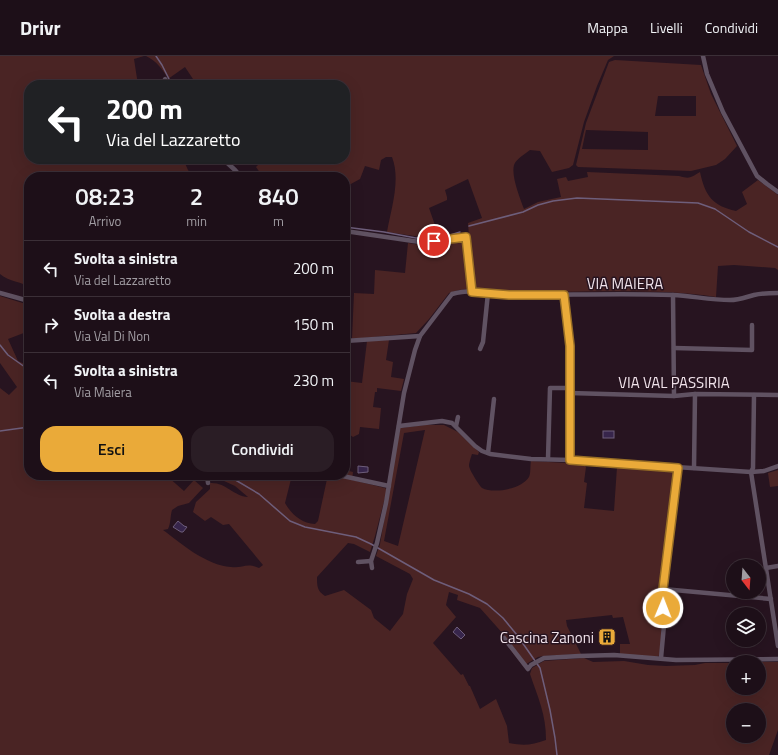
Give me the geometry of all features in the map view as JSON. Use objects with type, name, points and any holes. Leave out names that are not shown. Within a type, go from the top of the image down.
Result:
[{"type":"street","points":[[703,56],[708,74],[723,112],[758,176],[778,192]]},
{"type":"street","points":[[228,164],[237,172]]},
{"type":"street","points":[[350,232],[420,242],[466,237],[472,292]]},
{"type":"street","points":[[0,292],[24,299]]},
{"type":"street","name":"VIA MAIERA","points":[[371,561],[377,543],[389,486],[404,393],[415,350],[420,336],[452,294],[458,292],[472,292],[509,295],[673,295],[740,300],[752,295],[778,294]]},
{"type":"street","points":[[480,349],[488,293]]},
{"type":"street","points":[[564,295],[570,346],[570,460]]},
{"type":"street","points":[[673,295],[674,396]]},
{"type":"street","points":[[674,348],[752,350],[752,326]]},
{"type":"street","points":[[350,341],[420,336]]},
{"type":"street","name":"VIA VAL PASSIRIA","points":[[548,459],[550,388],[570,391],[674,396],[695,394],[778,395]]},
{"type":"street","points":[[694,468],[695,394]]},
{"type":"street","points":[[754,395],[753,468],[751,472],[765,559]]},
{"type":"street","points":[[488,453],[494,400]]},
{"type":"street","points":[[456,426],[458,417]]},
{"type":"street","points":[[399,426],[442,421],[452,423],[482,451],[532,459],[570,460],[751,472],[764,471],[778,466]]},
{"type":"street","points":[[661,658],[664,625],[663,589],[678,468]]},
{"type":"street","points":[[350,478],[389,486]]},
{"type":"street","points":[[358,562],[371,561],[372,568]]},
{"type":"street","points":[[778,566],[766,568],[778,646]]},
{"type":"street","points":[[663,589],[771,599]]},
{"type":"street","points":[[504,638],[528,669],[531,665],[541,659],[614,655],[676,660],[778,659]]},
{"type":"shaded area","points":[[0,56],[144,56],[134,59],[137,80],[24,80],[24,164],[185,164],[189,172],[24,172],[24,284],[8,279],[0,274]]},
{"type":"shaded area","points":[[146,56],[614,56],[608,60],[597,86],[584,122],[573,165],[569,168],[552,172],[540,151],[530,150],[515,163],[513,170],[515,181],[524,209],[538,202],[561,197],[557,179],[566,177],[568,181],[588,177],[587,172],[679,176],[688,178],[700,172],[704,188],[711,199],[721,206],[736,211],[747,204],[742,192],[758,180],[778,195],[778,270],[775,268],[734,265],[718,266],[716,297],[656,292],[534,292],[473,289],[468,223],[482,218],[468,179],[445,190],[447,200],[429,208],[436,228],[424,230],[426,237],[421,237],[387,232],[393,204],[396,175],[392,157],[386,157],[381,160],[379,170],[365,166],[360,179],[350,184],[350,172],[260,172],[256,167],[258,164],[350,164],[350,80],[194,80],[185,67],[168,79],[153,60]]},
{"type":"shaded area","points":[[615,60],[701,65],[711,94],[737,146],[725,159],[716,165],[691,171],[578,167],[576,165],[586,123],[609,62]],"holes":[[[658,96],[696,96],[696,116],[655,116]],[[586,130],[648,132],[648,150],[582,149]]]},
{"type":"shaded area","points":[[460,240],[465,243],[469,289],[449,293],[416,333],[352,339],[354,293],[374,294],[375,270],[405,273],[408,243],[421,245]]},
{"type":"shaded area","points":[[0,296],[24,303],[24,333],[8,339],[18,361],[24,364],[24,480],[171,480],[184,491],[194,480],[203,488],[189,503],[178,506],[172,510],[168,529],[163,530],[195,553],[222,565],[235,567],[255,566],[259,568],[263,565],[229,524],[223,525],[211,517],[205,521],[193,512],[196,502],[210,489],[210,483],[216,483],[238,494],[248,497],[235,486],[222,480],[291,480],[285,503],[297,518],[305,522],[315,524],[318,521],[327,480],[350,480],[350,471],[353,472],[352,480],[385,488],[387,490],[370,552],[354,544],[348,543],[317,577],[317,586],[325,596],[344,590],[371,610],[374,618],[390,631],[403,614],[407,594],[413,579],[410,574],[376,556],[380,544],[400,428],[425,425],[444,425],[458,432],[479,452],[478,455],[472,454],[469,466],[482,488],[487,490],[507,489],[520,485],[529,477],[531,461],[566,463],[585,466],[584,482],[587,483],[584,508],[614,511],[617,467],[628,466],[676,471],[662,572],[660,655],[657,657],[620,654],[620,644],[630,644],[623,617],[613,618],[612,615],[566,620],[567,626],[581,654],[538,657],[523,666],[502,639],[505,636],[480,608],[457,600],[458,595],[449,592],[446,605],[456,617],[433,643],[461,675],[463,674],[480,709],[496,699],[507,726],[509,743],[524,745],[546,740],[545,722],[530,674],[532,668],[544,661],[584,658],[593,662],[624,661],[666,666],[726,663],[726,695],[766,695],[766,662],[778,662],[778,730],[769,755],[0,755],[0,388],[9,395],[17,387],[0,363]],"holes":[[[425,430],[398,546],[384,541],[404,433]]]},
{"type":"shaded area","points":[[389,340],[386,360],[393,362],[391,377],[404,379],[401,391],[377,388],[373,407],[381,408],[379,429],[360,427],[359,434],[353,437],[350,435],[350,382],[362,383],[367,341]]},
{"type":"shaded area","points":[[603,431],[614,431],[614,438],[603,438]]},
{"type":"shaded area","points":[[358,466],[368,467],[368,472],[358,473]]},
{"type":"shaded area","points":[[778,470],[778,486],[770,487],[768,473]]},
{"type":"shaded area","points":[[178,521],[187,527],[183,532],[173,527]]},
{"type":"shaded area","points":[[457,627],[465,635],[461,639],[453,632]]},
{"type":"waterway","points":[[156,56],[170,80]]},
{"type":"waterway","points":[[469,226],[523,212],[538,205],[553,201],[577,198],[698,203],[715,209],[749,232],[778,247]]},
{"type":"waterway","points":[[350,228],[416,238],[447,236],[460,232]]},
{"type":"waterway","points":[[0,345],[8,355],[24,366]]},
{"type":"waterway","points":[[0,431],[24,428]]},
{"type":"waterway","points":[[235,480],[259,494],[290,521],[305,527],[356,537],[434,580],[469,594],[487,604],[503,618],[540,668],[550,710],[557,755]]},
{"type":"place","name":"Cascina Zanoni","points":[[607,637]]},
{"type":"route","points":[[434,241],[466,237],[468,242],[472,292],[509,295],[564,295],[570,346],[570,460],[678,468],[663,589],[663,608]]}]
